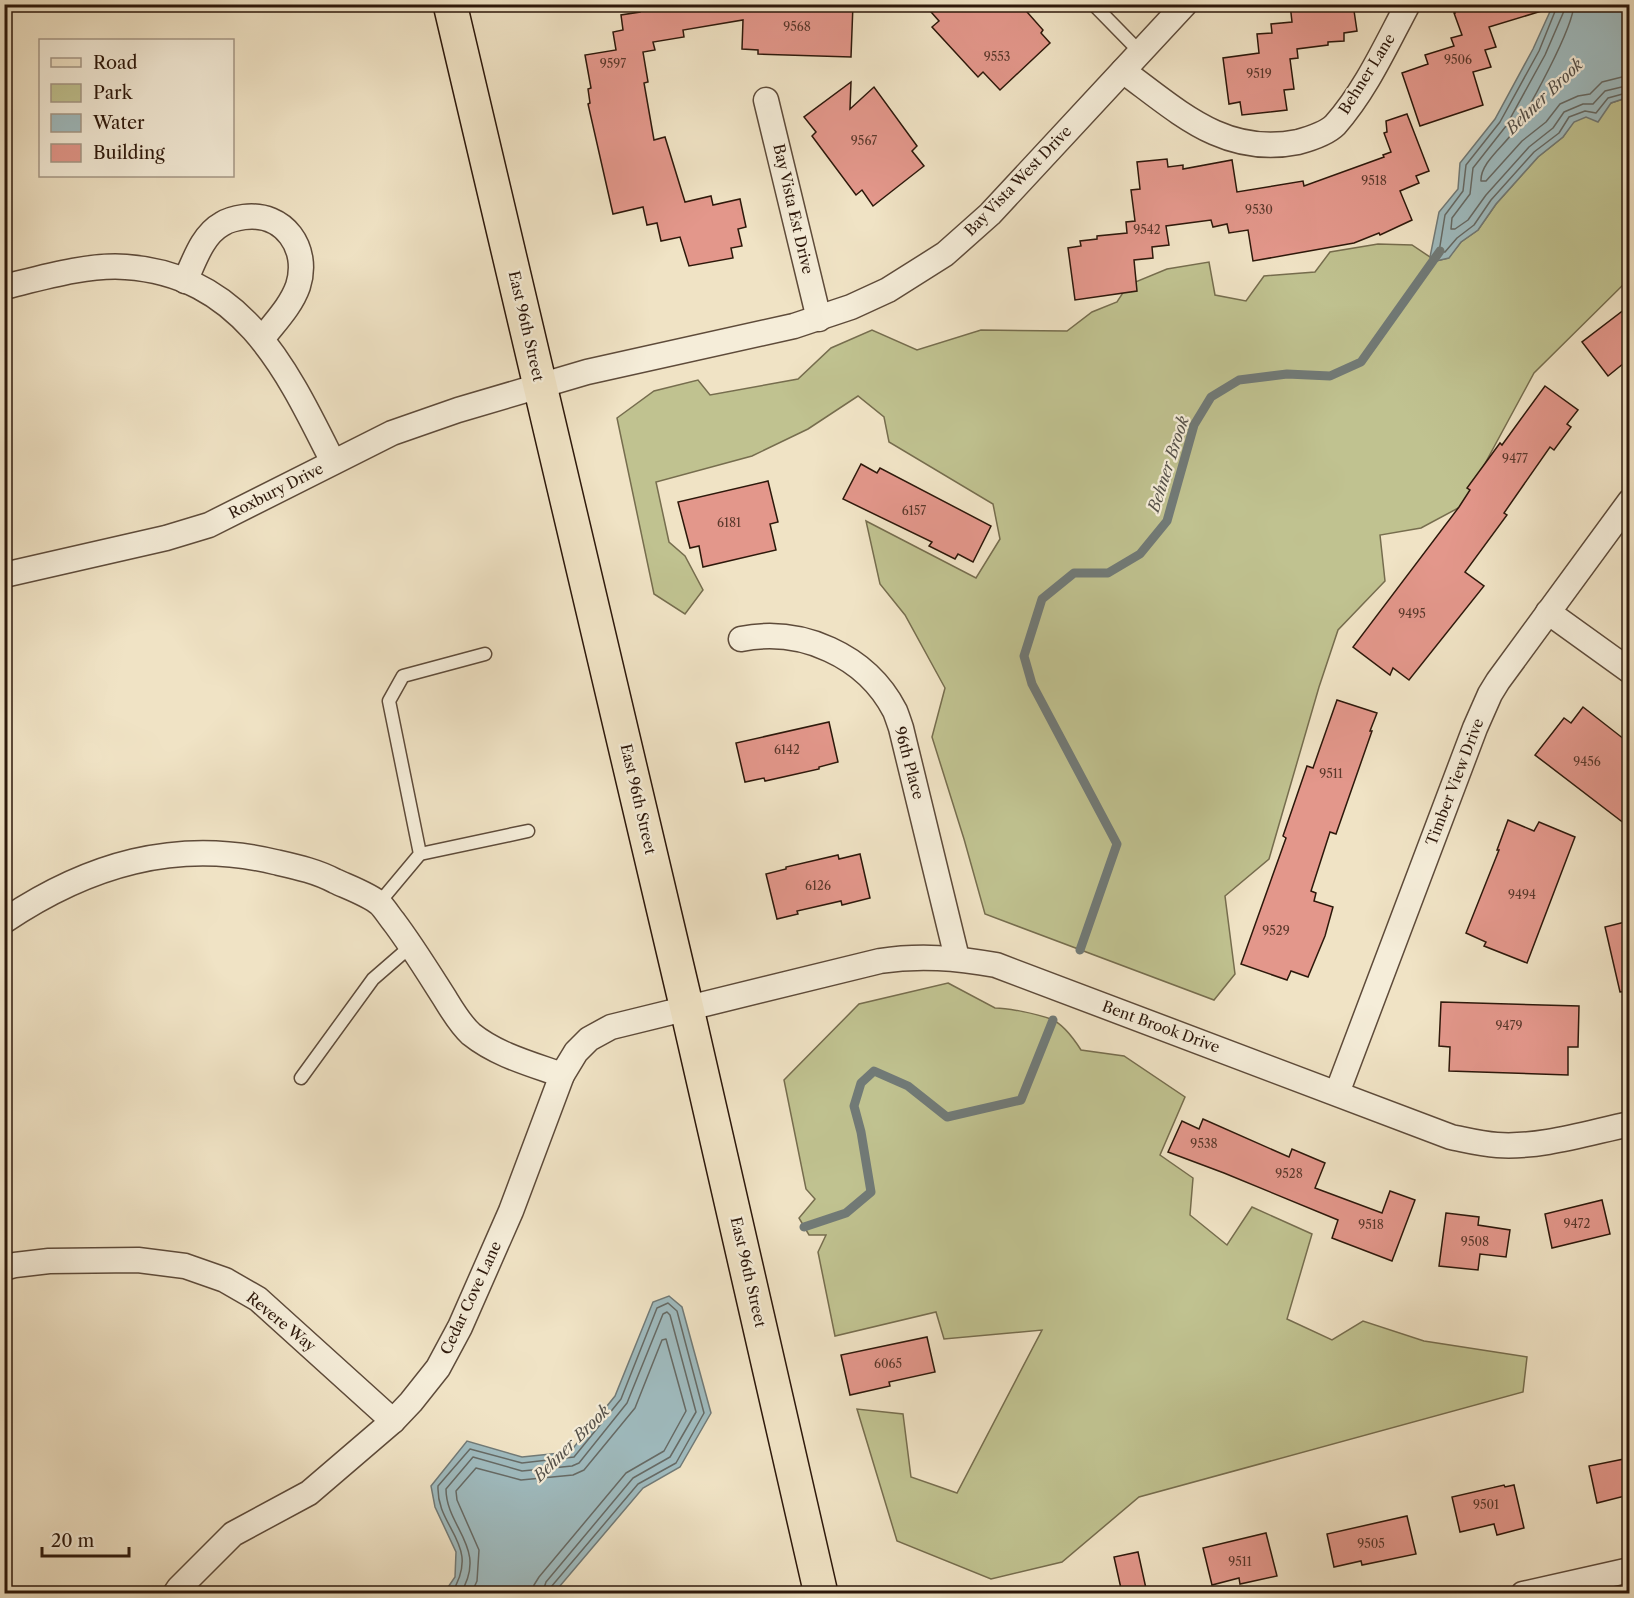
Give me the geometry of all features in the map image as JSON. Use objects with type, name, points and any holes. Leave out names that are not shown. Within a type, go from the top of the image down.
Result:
[{"type":"main road","name":"East 96th Street","points":[[450,4],[822,1593]]},
{"type":"street","name":"Bay Vista West Drive","points":[[540,385],[587,372],[794,327],[851,307],[888,290],[945,254],[990,214],[1185,4]]},
{"type":"street","name":"Behner Lane","points":[[1123,71],[1194,123],[1217,135],[1258,146],[1295,142],[1316,136],[1334,126],[1353,102],[1408,4]]},
{"type":"street","name":"Bay Vista Est Drive","points":[[766,100],[819,319]]},
{"type":"street","points":[[185,281],[199,250],[210,234],[222,223],[252,216],[267,218],[284,227],[294,240],[302,269],[291,302],[261,339]]},
{"type":"street","points":[[4,287],[66,273],[124,267],[157,272],[185,281],[223,301],[239,314],[274,354],[300,396],[333,462]]},
{"type":"street","name":"Roxbury Drive","points":[[4,575],[165,538],[209,525],[392,433],[540,385]]},
{"type":"street","name":"Timber View Drive","points":[[1337,1093],[1475,729],[1498,681],[1629,501]]},
{"type":"street","points":[[1548,612],[1629,671]]},
{"type":"street","name":"96th Place","points":[[741,639],[754,636],[783,636],[811,641],[849,659],[883,692],[896,712],[901,728],[957,958]]},
{"type":"street","points":[[4,921],[37,899],[77,879],[122,863],[160,855],[209,852],[252,856],[316,871],[379,903],[411,946],[455,1015],[470,1033],[492,1048],[562,1075]]},
{"type":"street","name":"Bent Brook Drive","points":[[687,1009],[880,961],[916,957],[957,958],[996,965],[1472,1143],[1518,1146],[1629,1124]]},
{"type":"street","name":"Cedar Cove Lane","points":[[176,1593],[178,1588],[233,1534],[309,1493],[393,1421],[438,1368],[460,1327],[511,1211],[562,1075],[576,1052],[589,1039],[611,1027],[687,1009]]},
{"type":"street","name":"Revere Way","points":[[4,1268],[49,1261],[138,1260],[185,1266],[225,1280],[258,1299],[393,1421]]},
{"type":"street","points":[[1523,1593],[1629,1570]]},
{"type":"lane","points":[[1093,4],[1140,52]]},
{"type":"lane","points":[[420,854],[389,701],[403,676],[485,654]]},
{"type":"lane","points":[[379,903],[420,854],[528,831]]},
{"type":"lane","points":[[301,1078],[374,979],[411,946]]},
{"type":"green space","points":[[1629,97],[1629,279],[1534,373],[1462,506],[1421,528],[1380,535],[1385,581],[1338,630],[1269,859],[1225,896],[1235,974],[1214,1000],[985,914],[932,737],[945,688],[905,615],[880,584],[866,521],[976,578],[1000,539],[993,504],[889,442],[884,417],[858,396],[808,429],[752,456],[656,482],[669,542],[685,556],[703,590],[685,614],[654,594],[617,418],[654,391],[698,380],[710,395],[798,379],[831,348],[872,330],[917,350],[981,330],[1067,331],[1092,312],[1117,302],[1128,285],[1167,269],[1209,262],[1215,295],[1246,301],[1264,276],[1315,272],[1330,252],[1378,244],[1412,245],[1436,261],[1448,258],[1461,242],[1478,230],[1496,204],[1538,157],[1563,137],[1573,122],[1611,103]]},
{"type":"green space","points":[[948,983],[995,1008],[1051,1019],[1064,1028],[1081,1050],[1124,1056],[1185,1097],[1160,1155],[1193,1178],[1190,1215],[1227,1245],[1252,1207],[1312,1234],[1287,1319],[1332,1340],[1363,1321],[1424,1341],[1527,1357],[1523,1392],[1139,1497],[1062,1562],[991,1579],[897,1541],[857,1409],[903,1414],[911,1477],[957,1493],[1042,1330],[944,1339],[936,1312],[835,1336],[818,1252],[826,1235],[809,1235],[799,1218],[815,1199],[806,1189],[784,1080],[859,1004]]},
{"type":"water","points":[[1553,5],[1629,5],[1629,97],[1611,103],[1598,122],[1586,117],[1574,122],[1563,137],[1538,157],[1496,204],[1478,230],[1461,242],[1449,258],[1436,261],[1430,257],[1439,212],[1458,189],[1460,163],[1495,119],[1533,49]]},
{"type":"water","points":[[669,1296],[682,1307],[711,1413],[680,1467],[643,1488],[554,1593],[444,1593],[455,1577],[456,1552],[435,1507],[431,1486],[467,1441],[522,1457],[570,1452],[615,1396],[653,1302]]},
{"type":"building","points":[[639,4],[853,4],[851,57],[758,54],[758,50],[742,49],[743,20],[683,30],[684,37],[653,42],[655,50],[643,52],[648,82],[644,83],[654,140],[665,137],[685,202],[711,196],[713,205],[740,199],[746,227],[738,229],[742,246],[731,248],[733,258],[689,266],[680,237],[661,241],[657,223],[647,225],[643,207],[613,214],[588,104],[590,103],[588,89],[591,88],[585,55],[616,50],[613,32],[623,30],[621,15],[640,12]]},
{"type":"building","points":[[924,4],[1020,4],[1043,30],[1041,33],[1050,43],[1000,90],[983,72],[978,77],[932,27],[939,21]]},
{"type":"building","points":[[1290,4],[1353,4],[1357,31],[1344,33],[1344,41],[1297,49],[1298,58],[1290,59],[1294,89],[1284,90],[1287,110],[1242,115],[1240,102],[1229,104],[1223,58],[1259,53],[1257,34],[1272,33],[1271,24],[1292,22]]},
{"type":"building","points":[[1453,4],[1544,4],[1545,10],[1489,27],[1496,47],[1485,50],[1491,67],[1473,72],[1483,105],[1420,126],[1402,73],[1428,64],[1425,55],[1454,46],[1451,38],[1462,35]]},
{"type":"building","points":[[851,82],[850,109],[874,87],[917,146],[912,151],[924,166],[873,206],[862,190],[856,195],[812,136],[816,132],[804,117]]},
{"type":"building","points":[[1407,114],[1429,171],[1416,176],[1419,183],[1400,191],[1412,220],[1380,235],[1379,233],[1354,243],[1253,261],[1248,230],[1229,233],[1227,224],[1213,227],[1211,220],[1166,226],[1169,245],[1152,247],[1153,258],[1134,260],[1137,291],[1075,300],[1068,248],[1081,246],[1080,241],[1097,239],[1097,236],[1127,233],[1126,222],[1135,221],[1131,190],[1140,189],[1137,162],[1167,159],[1168,167],[1183,165],[1183,169],[1232,160],[1237,192],[1303,181],[1304,186],[1384,157],[1383,155],[1391,152],[1384,133],[1387,132],[1386,121]]},
{"type":"building","points":[[1629,306],[1629,359],[1608,376],[1582,342]]},
{"type":"building","points":[[1545,386],[1578,410],[1567,424],[1571,427],[1554,450],[1550,447],[1504,513],[1507,515],[1465,572],[1484,586],[1409,680],[1393,668],[1390,675],[1353,647],[1459,507],[1470,490],[1467,488],[1500,443],[1502,445]]},
{"type":"building","points":[[861,464],[877,473],[880,468],[991,526],[973,562],[958,554],[955,559],[929,546],[932,542],[843,499]]},
{"type":"building","points":[[768,481],[778,522],[770,524],[776,550],[703,567],[699,546],[690,548],[678,502]]},
{"type":"building","points":[[1337,700],[1377,713],[1336,834],[1330,832],[1311,891],[1316,893],[1314,901],[1333,907],[1325,936],[1308,977],[1291,971],[1287,980],[1241,964],[1286,838],[1283,836],[1307,766],[1313,768]]},
{"type":"building","points":[[1583,707],[1629,743],[1629,827],[1535,755],[1564,718],[1571,723]]},
{"type":"building","points":[[829,722],[838,762],[819,767],[819,769],[765,781],[764,778],[745,782],[736,743]]},
{"type":"building","points":[[1508,820],[1534,831],[1539,822],[1575,837],[1527,963],[1484,946],[1486,942],[1466,933],[1499,850],[1497,850]]},
{"type":"building","points":[[860,854],[870,898],[842,905],[841,901],[797,911],[798,914],[777,919],[766,874],[838,855],[839,859]]},
{"type":"building","points":[[1629,921],[1629,991],[1620,992],[1605,927]]},
{"type":"building","points":[[1441,1002],[1579,1006],[1578,1047],[1568,1047],[1568,1075],[1449,1071],[1450,1047],[1439,1046]]},
{"type":"building","points":[[1203,1119],[1289,1157],[1292,1149],[1325,1163],[1315,1188],[1382,1213],[1390,1191],[1415,1200],[1392,1261],[1332,1238],[1338,1220],[1168,1152],[1182,1121],[1199,1129]]},
{"type":"building","points":[[1602,1200],[1610,1234],[1552,1248],[1545,1214]]},
{"type":"building","points":[[1446,1213],[1479,1217],[1478,1225],[1510,1230],[1506,1257],[1480,1254],[1478,1270],[1439,1266]]},
{"type":"building","points":[[927,1337],[935,1372],[889,1382],[890,1386],[850,1395],[841,1355]]},
{"type":"building","points":[[1629,1458],[1629,1495],[1597,1503],[1589,1466]]},
{"type":"building","points":[[1504,1485],[1505,1487],[1514,1485],[1524,1528],[1497,1535],[1494,1524],[1460,1532],[1452,1497]]},
{"type":"building","points":[[1407,1516],[1416,1554],[1362,1565],[1361,1561],[1334,1567],[1327,1534]]},
{"type":"building","points":[[1266,1533],[1277,1576],[1240,1584],[1239,1578],[1212,1585],[1203,1548]]},
{"type":"building","points":[[1138,1552],[1147,1593],[1122,1593],[1114,1557]]},
{"type":"waterway","name":"Behner Brook","points":[[1080,950],[1117,844],[1032,684],[1024,656],[1042,599],[1074,573],[1108,573],[1140,554],[1167,521],[1194,425],[1211,397],[1239,380],[1287,374],[1330,376],[1361,362],[1440,251]]},
{"type":"waterway","name":"Behner Brook","points":[[804,1227],[846,1213],[871,1192],[861,1132],[854,1106],[861,1083],[874,1071],[908,1086],[947,1117],[1021,1100],[1053,1020]]}]
